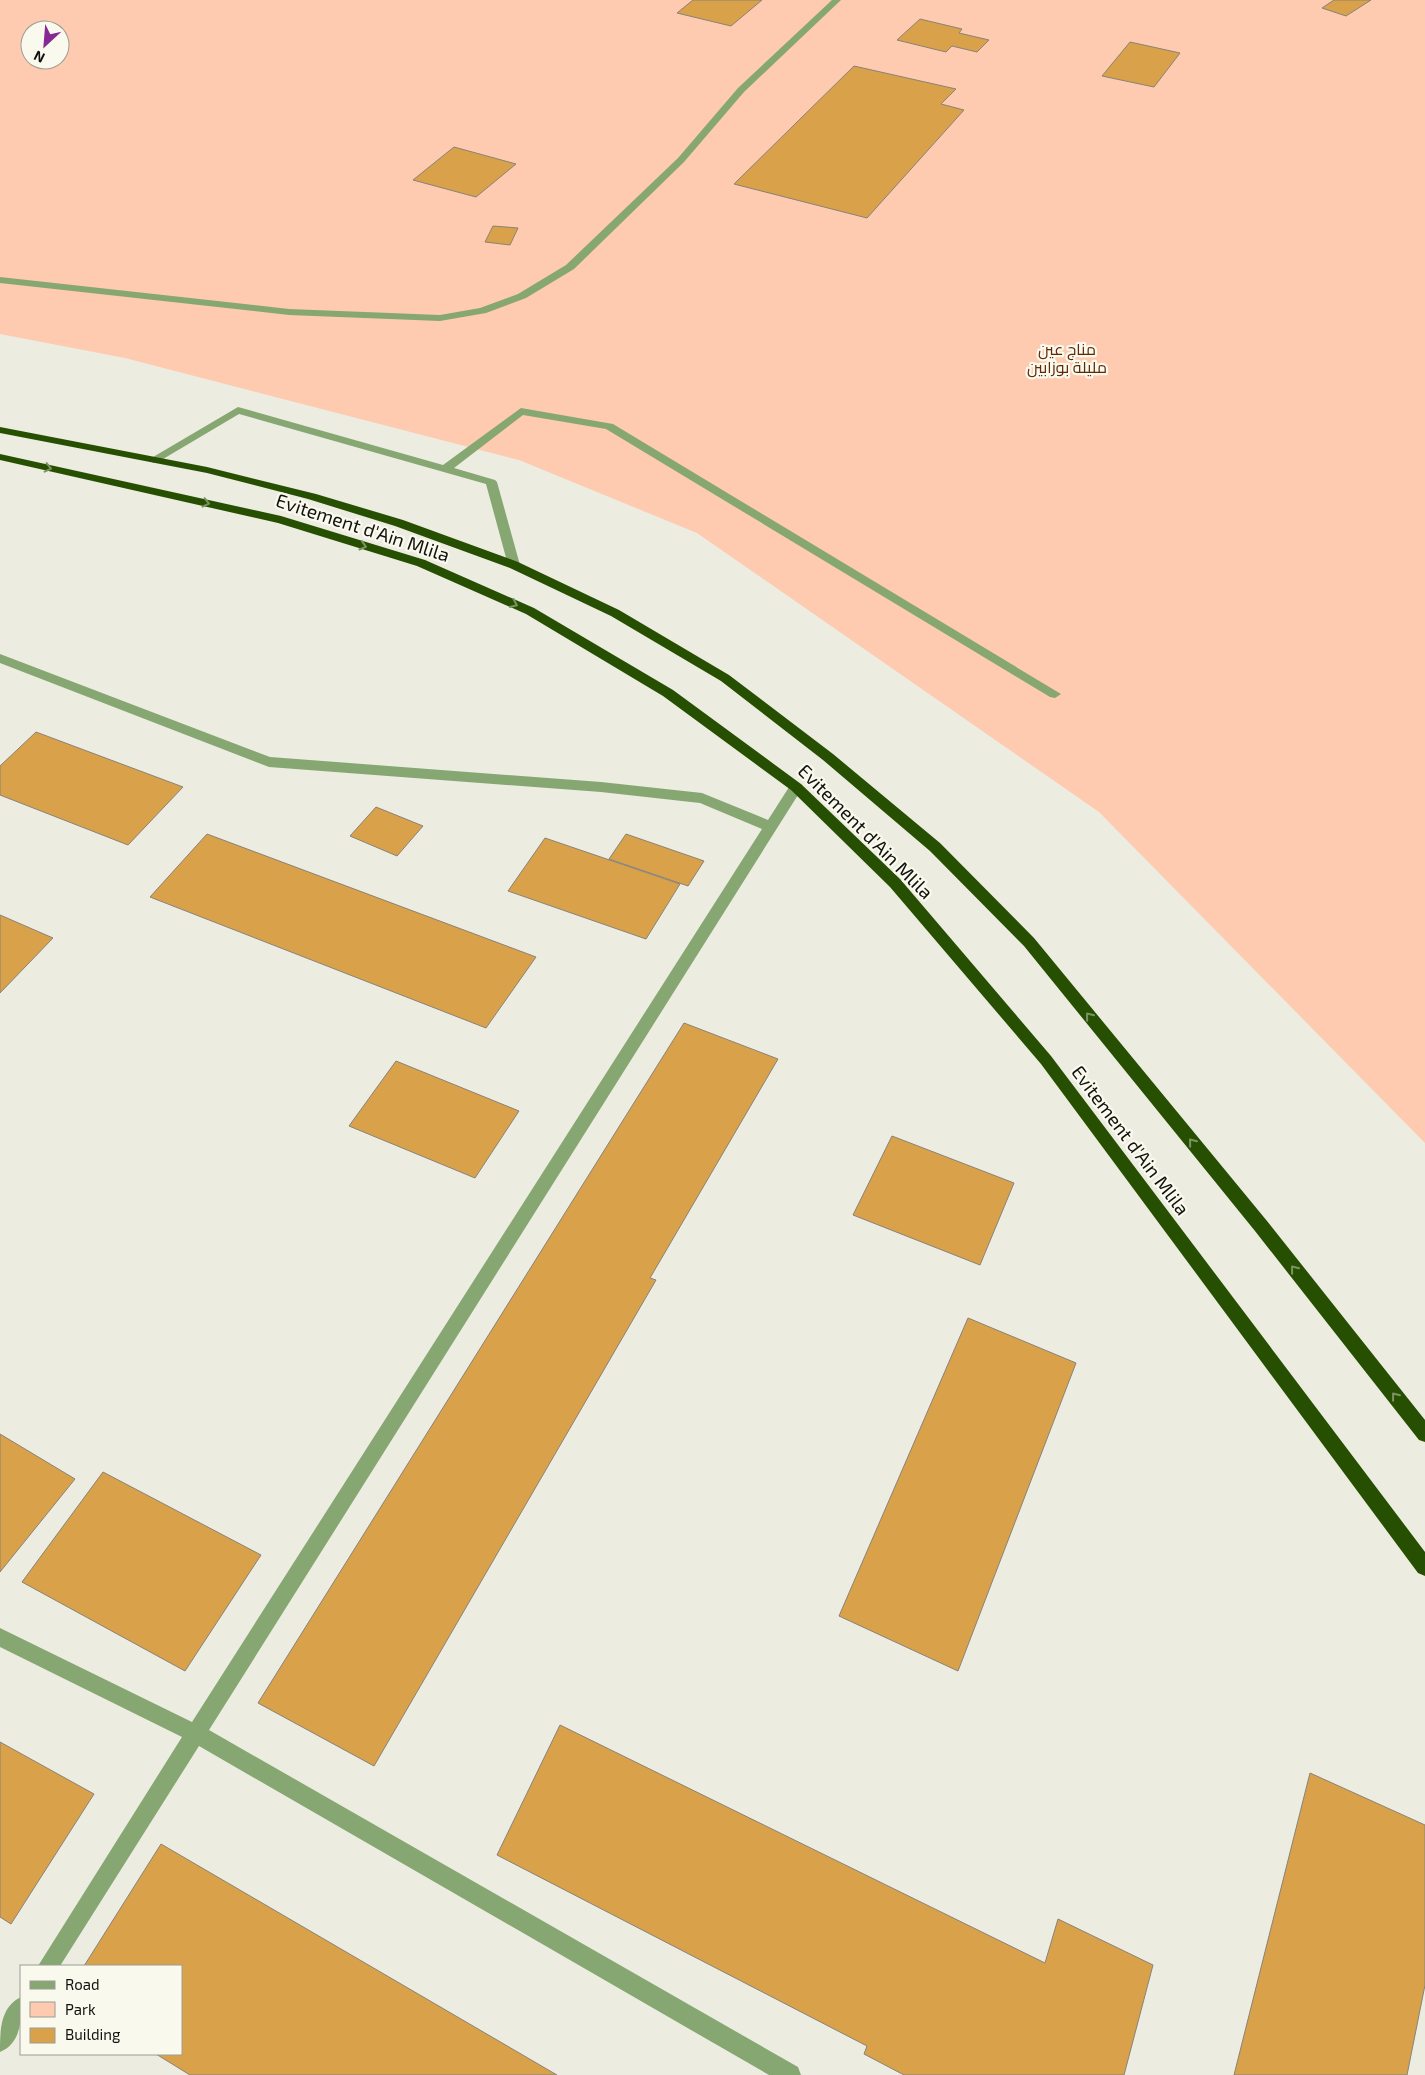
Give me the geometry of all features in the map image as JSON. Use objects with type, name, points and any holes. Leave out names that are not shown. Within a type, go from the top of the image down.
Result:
[{"type":"highway","name":"Evitement d'Ain Mlila","points":[[0,430],[206,470],[312,496],[398,523],[514,565],[615,613],[725,678],[828,757],[935,847],[1029,942],[1260,1226],[1425,1434]]},
{"type":"highway","name":"Evitement d'Ain Mlila","points":[[0,457],[281,520],[421,564],[530,611],[668,693],[796,787],[895,883],[1046,1060],[1425,1567]]},
{"type":"street","points":[[0,280],[290,312],[440,318],[482,311],[522,296],[570,267],[681,160],[741,90],[837,0]]},
{"type":"street","points":[[154,460],[238,410],[491,482],[514,565]]},
{"type":"street","points":[[445,469],[521,411],[609,426],[1055,694]]},
{"type":"street","points":[[0,658],[185,732],[269,762],[601,788],[702,798],[770,826]]},
{"type":"street","points":[[49,1965],[796,787]]},
{"type":"street","points":[[0,1636],[196,1734],[790,2075]]},
{"type":"street","points":[[0,2041],[20,2010]]},
{"type":"green space","name":"مناج عين مليلة بوزابين","points":[[0,0],[1425,0],[1425,1143],[1099,812],[697,533],[519,460],[125,358],[0,334]]},
{"type":"building","points":[[693,0],[762,0],[731,26],[677,13]]},
{"type":"building","points":[[1334,0],[1371,0],[1346,16],[1322,8]]},
{"type":"building","points":[[920,19],[962,29],[959,33],[989,40],[977,52],[952,46],[946,52],[897,40]]},
{"type":"building","points":[[1130,42],[1180,53],[1154,87],[1102,76]]},
{"type":"building","points":[[854,66],[956,89],[941,104],[964,110],[867,218],[734,184]]},
{"type":"building","points":[[454,147],[516,164],[476,197],[413,180]]},
{"type":"building","points":[[493,226],[518,228],[510,245],[485,242]]},
{"type":"building","points":[[36,732],[183,787],[128,845],[0,795],[0,766]]},
{"type":"building","points":[[376,807],[423,826],[397,856],[350,836]]},
{"type":"building","points":[[207,834],[536,957],[486,1028],[150,897]]},
{"type":"building","points":[[626,834],[704,861],[688,886],[609,859]]},
{"type":"building","points":[[545,838],[680,884],[646,939],[508,891]]},
{"type":"building","points":[[0,915],[53,938],[0,993]]},
{"type":"building","points":[[684,1023],[778,1059],[650,1278],[656,1280],[374,1766],[258,1703]]},
{"type":"building","points":[[396,1061],[519,1111],[475,1178],[349,1126]]},
{"type":"building","points":[[892,1136],[1014,1183],[980,1265],[853,1215]]},
{"type":"building","points":[[968,1318],[1076,1363],[958,1671],[839,1616]]},
{"type":"building","points":[[0,1434],[75,1479],[0,1572]]},
{"type":"building","points":[[103,1472],[261,1555],[185,1671],[22,1582]]},
{"type":"building","points":[[560,1725],[1045,1963],[1058,1919],[1153,1965],[1124,2075],[904,2075],[864,2054],[867,2046],[497,1855]]},
{"type":"building","points":[[0,1742],[94,1794],[11,1924],[0,1917]]},
{"type":"building","points":[[1310,1773],[1425,1825],[1425,1985],[1407,2075],[1234,2075]]},
{"type":"building","points":[[161,1844],[557,2075],[190,2075],[158,2055],[182,2055],[182,1965],[85,1965]]}]
